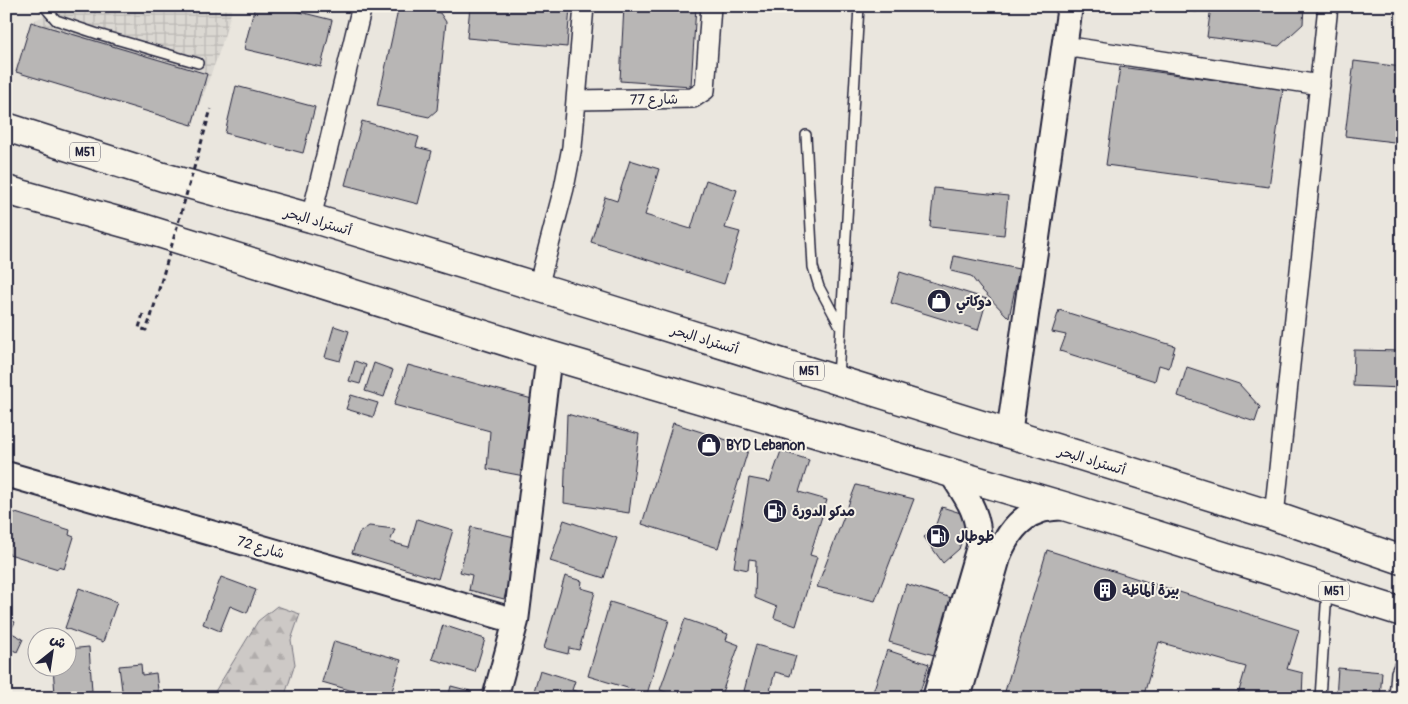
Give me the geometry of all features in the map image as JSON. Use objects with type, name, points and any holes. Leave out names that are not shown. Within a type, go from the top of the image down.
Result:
[{"type":"highway","name":"أتستراد البحر","points":[[6,127],[163,177],[311,218],[838,380],[1274,516],[1402,560]]},
{"type":"highway","name":"M51","points":[[6,190],[183,240],[549,356],[1067,507],[1402,612]]},
{"type":"street","points":[[311,218],[362,6]]},
{"type":"street","points":[[538,287],[572,147],[584,6]]},
{"type":"street","name":"شارع 77","points":[[577,100],[693,98],[705,90],[711,6]]},
{"type":"street","points":[[1009,434],[1070,6]]},
{"type":"street","points":[[1274,516],[1328,6]]},
{"type":"street","points":[[1064,46],[1320,85]]},
{"type":"street","points":[[495,698],[516,621],[549,356]]},
{"type":"street","points":[[935,698],[979,547],[980,533],[976,515],[951,473]]},
{"type":"street","name":"شارع 72","points":[[6,474],[516,621]]},
{"type":"street","points":[[958,698],[999,554],[1005,540],[1026,518],[1038,511],[1067,507]]},
{"type":"lane","points":[[44,6],[56,20],[198,63]]},
{"type":"lane","points":[[838,380],[860,6]]},
{"type":"lane","points":[[806,135],[813,267],[819,287],[840,326]]},
{"type":"lane","points":[[1320,698],[1327,588]]},
{"type":"lane","points":[[1394,698],[1396,672],[1402,660]]},
{"type":"path","points":[[143,314],[139,328],[146,330],[152,317],[211,109]]},
{"type":"shaded area","points":[[64,6],[233,6],[221,47],[192,125],[16,72],[31,22]]},
{"type":"green space","points":[[277,606],[300,614],[291,640],[295,664],[284,698],[211,698],[258,621]]},
{"type":"building","points":[[255,6],[276,6],[332,20],[321,67],[244,49]]},
{"type":"building","points":[[399,6],[408,6],[440,13],[446,22],[437,110],[429,117],[377,106]]},
{"type":"building","points":[[470,6],[570,6],[567,47],[467,38]]},
{"type":"building","points":[[624,6],[696,6],[691,86],[620,81]]},
{"type":"building","points":[[1129,6],[1198,6],[1197,12]]},
{"type":"building","points":[[1211,6],[1304,6],[1303,24],[1279,46],[1207,37]]},
{"type":"building","points":[[31,22],[207,74],[192,125],[16,72]]},
{"type":"building","points":[[1354,61],[1402,67],[1402,143],[1345,136]]},
{"type":"building","points":[[1120,67],[1283,89],[1269,187],[1106,165]]},
{"type":"building","points":[[236,86],[315,107],[303,153],[225,133]]},
{"type":"building","points":[[362,121],[419,137],[416,147],[432,151],[418,204],[345,185]]},
{"type":"building","points":[[630,160],[659,169],[645,215],[691,229],[706,180],[737,190],[725,228],[740,232],[724,284],[591,242],[605,197],[617,201]]},
{"type":"building","points":[[934,188],[1008,196],[1004,235],[930,227]]},
{"type":"building","points":[[954,256],[1019,269],[1009,318],[971,276],[951,271]]},
{"type":"building","name":"دوكاتي","points":[[900,272],[987,299],[978,330],[891,303]]},
{"type":"building","points":[[1059,310],[1175,346],[1169,368],[1159,365],[1155,381],[1060,351],[1066,335],[1052,332]]},
{"type":"building","points":[[334,326],[349,331],[340,361],[325,357]]},
{"type":"building","points":[[1354,350],[1402,351],[1402,388],[1353,386]]},
{"type":"building","points":[[355,361],[366,365],[360,384],[349,381]]},
{"type":"building","points":[[374,363],[393,370],[384,397],[365,391]]},
{"type":"building","points":[[408,365],[532,399],[524,476],[487,469],[490,431],[394,405]]},
{"type":"building","points":[[1187,367],[1239,384],[1260,407],[1255,422],[1178,396]]},
{"type":"building","points":[[351,395],[378,403],[373,417],[346,409]]},
{"type":"building","points":[[567,414],[639,434],[629,513],[564,503]]},
{"type":"building","points":[[673,423],[749,447],[718,548],[642,524]]},
{"type":"building","points":[[781,451],[809,460],[799,492],[827,500],[810,555],[817,557],[796,626],[774,618],[777,607],[755,598],[756,560],[749,559],[748,570],[734,567],[749,478],[770,482]]},
{"type":"building","points":[[856,485],[914,499],[875,601],[817,587]]},
{"type":"building","points":[[942,507],[970,516],[959,549],[943,563],[924,537],[934,530]]},
{"type":"building","points":[[6,510],[70,530],[69,535],[74,537],[64,569],[58,567],[58,569],[6,553]]},
{"type":"building","points":[[417,519],[453,530],[438,579],[352,553],[359,533],[369,526],[395,529],[390,542],[409,547]]},
{"type":"building","points":[[564,520],[617,538],[604,578],[550,561]]},
{"type":"building","points":[[471,527],[519,538],[504,599],[469,590],[472,575],[460,572]]},
{"type":"building","name":"بيرة ألماظة","points":[[1047,550],[1299,630],[1287,669],[1303,673],[1302,698],[1237,698],[1246,667],[1159,642],[1143,698],[1003,698]]},
{"type":"building","points":[[565,576],[582,581],[581,588],[595,592],[579,650],[569,648],[568,654],[544,648]]},
{"type":"building","points":[[221,577],[256,590],[247,613],[230,606],[220,631],[203,624]]},
{"type":"building","points":[[906,584],[958,600],[941,657],[889,642]]},
{"type":"building","points":[[79,588],[117,602],[103,642],[78,633],[78,626],[66,626]]},
{"type":"building","points":[[610,602],[669,620],[647,694],[588,676]]},
{"type":"building","points":[[6,618],[15,622],[10,632],[23,639],[17,652],[6,647]]},
{"type":"building","points":[[685,619],[728,634],[726,640],[739,645],[720,698],[683,698],[660,690]]},
{"type":"building","points":[[443,625],[485,639],[475,672],[432,659]]},
{"type":"building","points":[[334,641],[401,660],[390,698],[377,698],[322,682]]},
{"type":"building","points":[[756,645],[796,656],[790,676],[775,672],[768,698],[744,691]]},
{"type":"building","points":[[89,647],[92,691],[55,694],[54,676],[78,676],[78,648]]},
{"type":"building","points":[[887,650],[929,664],[918,698],[871,698]]},
{"type":"building","points":[[141,664],[142,675],[156,673],[159,698],[123,698],[119,666]]},
{"type":"building","points":[[1338,668],[1382,672],[1380,698],[1336,698]]},
{"type":"building","points":[[540,670],[575,681],[572,690],[588,695],[587,698],[532,698]]},
{"type":"building","points":[[451,686],[470,691],[468,698],[448,698]]},
{"type":"building","points":[[429,693],[448,698],[427,698]]},
{"type":"place","name":"دوكاتي","points":[[939,301]]},
{"type":"place","name":"BYD Lebanon","points":[[709,445]]},
{"type":"place","name":"مدكو الدورة","points":[[775,511]]},
{"type":"place","name":"طوطال","points":[[938,536]]},
{"type":"place","name":"بيرة ألماظة","points":[[1105,590]]}]
